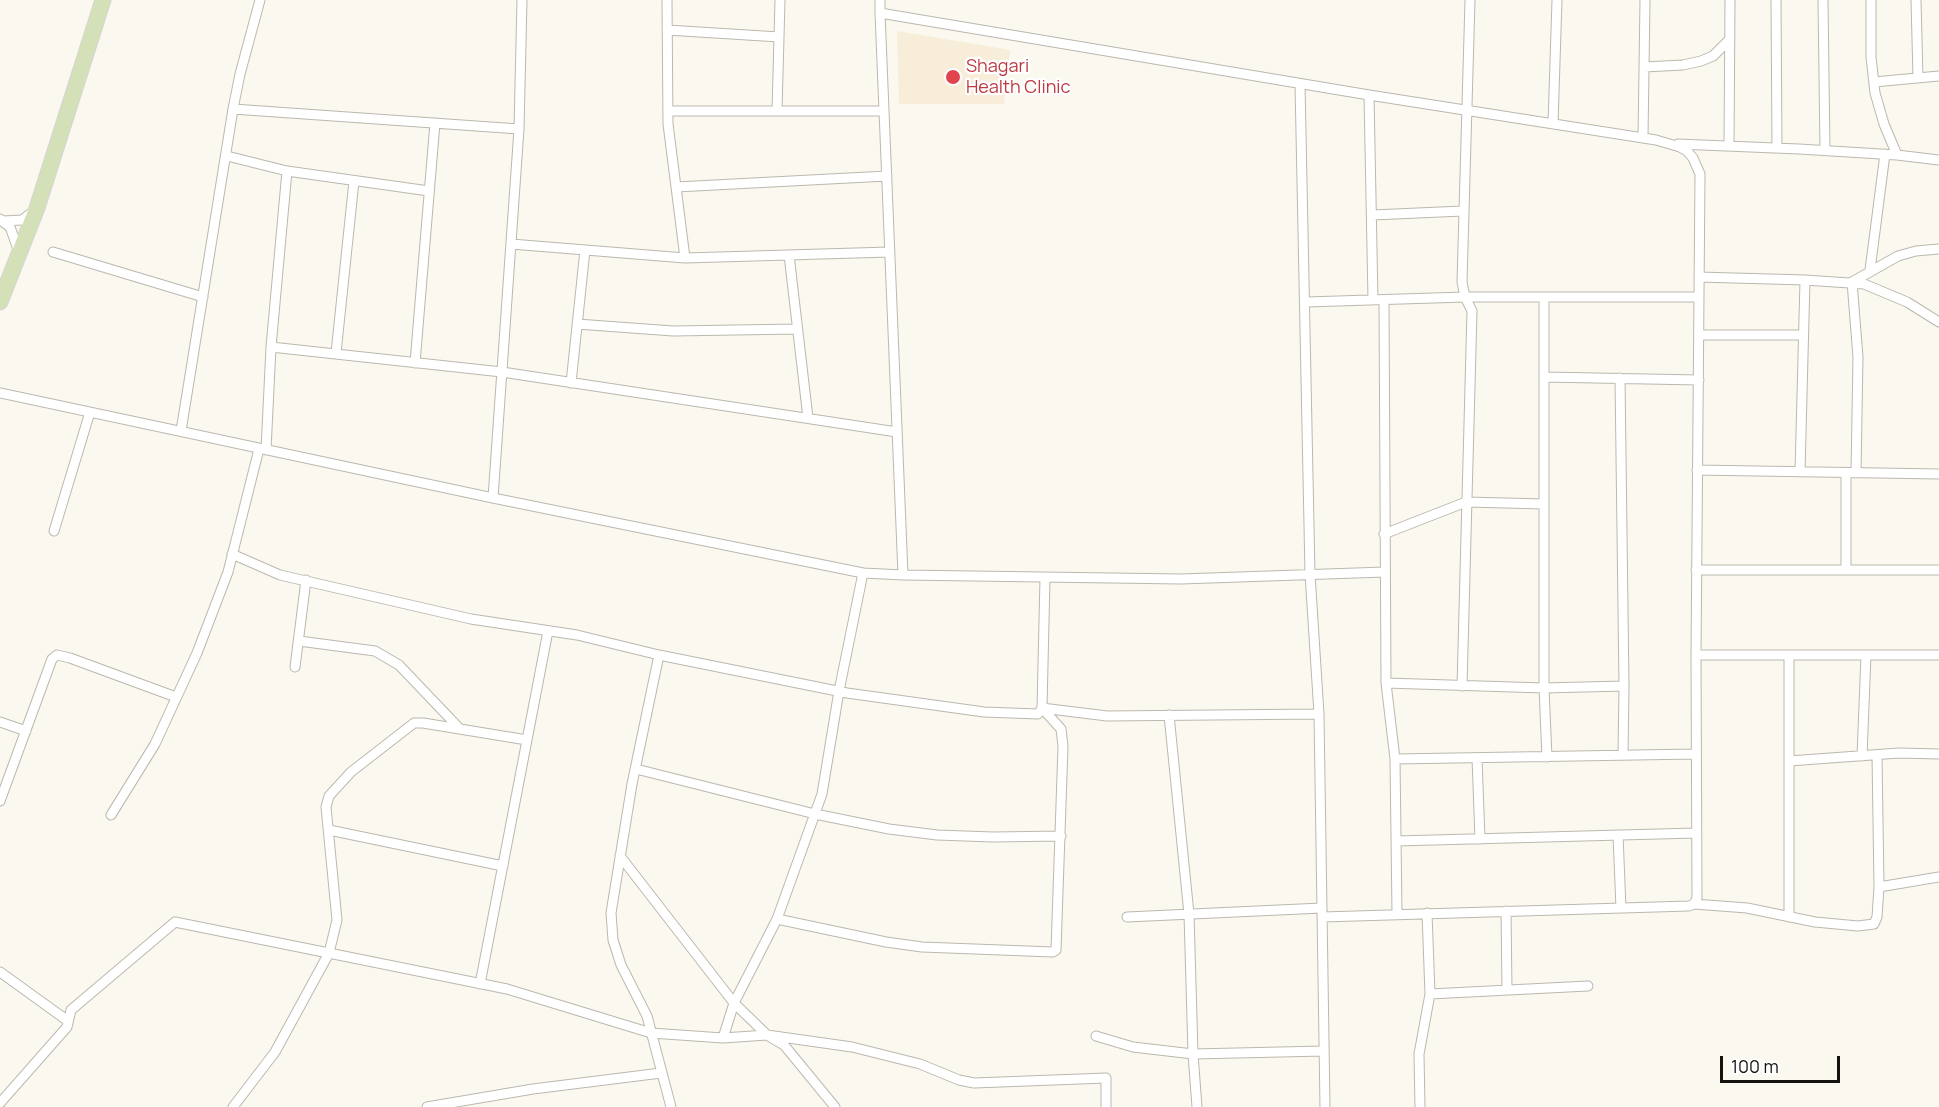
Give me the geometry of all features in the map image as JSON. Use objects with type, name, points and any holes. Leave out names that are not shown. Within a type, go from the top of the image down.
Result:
[{"type":"main road","points":[[0,302],[37,208],[103,0]]},
{"type":"street","points":[[181,431],[233,110],[260,0]]},
{"type":"street","points":[[493,498],[519,129],[522,0]]},
{"type":"street","points":[[667,0],[668,111],[685,258]]},
{"type":"street","points":[[777,111],[780,0]]},
{"type":"street","points":[[880,0],[903,575]]},
{"type":"street","points":[[1462,687],[1472,311],[1465,297],[1462,282],[1470,0]]},
{"type":"street","points":[[1553,124],[1557,0]]},
{"type":"street","points":[[1643,138],[1645,0]]},
{"type":"street","points":[[1729,146],[1731,0]]},
{"type":"street","points":[[1776,0],[1777,148]]},
{"type":"street","points":[[1823,0],[1825,150]]},
{"type":"street","points":[[1871,0],[1871,57],[1874,82],[1884,124],[1897,155]]},
{"type":"street","points":[[1916,0],[1918,78]]},
{"type":"street","points":[[880,13],[1300,84],[1672,143],[1825,150],[1939,160]]},
{"type":"street","points":[[667,30],[778,37]]},
{"type":"street","points":[[1713,57],[1730,39]]},
{"type":"street","points":[[1644,67],[1683,65],[1713,57],[1730,62]]},
{"type":"street","points":[[1874,82],[1939,76]]},
{"type":"street","points":[[1300,84],[1310,574],[1319,714],[1325,1107]]},
{"type":"street","points":[[1369,95],[1372,215],[1378,300],[1386,683],[1395,759],[1396,914]]},
{"type":"street","points":[[233,110],[519,129]]},
{"type":"street","points":[[668,111],[884,111]]},
{"type":"street","points":[[415,363],[435,123]]},
{"type":"street","points":[[1672,143],[1687,150],[1700,174],[1695,754],[1697,898],[1694,904]]},
{"type":"street","points":[[1870,270],[1885,154]]},
{"type":"street","points":[[227,156],[287,171],[429,191]]},
{"type":"street","points":[[111,815],[155,744],[197,652],[228,572],[262,450],[287,171]]},
{"type":"street","points":[[676,187],[887,176]]},
{"type":"street","points":[[336,353],[354,181]]},
{"type":"street","points":[[0,219],[3,221],[22,220],[37,208]]},
{"type":"street","points":[[1372,215],[1463,211]]},
{"type":"street","points":[[0,219],[10,227],[20,253]]},
{"type":"street","points":[[511,244],[685,258],[890,252]]},
{"type":"street","points":[[1852,282],[1898,256],[1939,246]]},
{"type":"street","points":[[571,383],[585,250]]},
{"type":"street","points":[[53,252],[203,297]]},
{"type":"street","points":[[789,255],[808,418]]},
{"type":"street","points":[[1699,277],[1864,284],[1907,302],[1939,322]]},
{"type":"street","points":[[1800,472],[1805,280]]},
{"type":"street","points":[[1846,570],[1858,357],[1852,282]]},
{"type":"street","points":[[1306,302],[1465,297],[1699,297]]},
{"type":"street","points":[[1544,298],[1544,688],[1547,757]]},
{"type":"street","points":[[577,324],[673,331],[797,329]]},
{"type":"street","points":[[1699,336],[1803,335]]},
{"type":"street","points":[[271,347],[502,372],[897,432]]},
{"type":"street","points":[[1544,377],[1699,380]]},
{"type":"street","points":[[1620,378],[1623,755]]},
{"type":"street","points":[[0,393],[262,450],[863,573],[1181,579],[1385,572]]},
{"type":"street","points":[[54,531],[90,412]]},
{"type":"street","points":[[1698,470],[1939,474]]},
{"type":"street","points":[[1384,534],[1466,501],[1544,504]]},
{"type":"street","points":[[232,554],[280,575],[471,619],[576,635],[659,655],[839,691],[984,712],[1038,714],[1042,708],[1045,578]]},
{"type":"street","points":[[1696,570],[1939,570]]},
{"type":"street","points":[[723,1038],[734,1003],[777,919],[822,794],[839,691],[863,573]]},
{"type":"street","points":[[296,668],[306,580]]},
{"type":"street","points":[[480,984],[548,631]]},
{"type":"street","points":[[299,641],[375,651],[399,665],[460,729]]},
{"type":"street","points":[[0,801],[52,659],[57,655],[176,697]]},
{"type":"street","points":[[659,655],[611,913],[613,940],[621,966],[647,1016],[670,1107]]},
{"type":"street","points":[[1696,655],[1939,655]]},
{"type":"street","points":[[1789,655],[1789,917]]},
{"type":"street","points":[[1862,756],[1866,655]]},
{"type":"street","points":[[1386,683],[1462,687],[1624,686]]},
{"type":"street","points":[[1042,708],[1107,716],[1319,714]]},
{"type":"street","points":[[777,919],[913,946],[1053,952],[1056,947],[1063,746],[1061,729],[1042,708]]},
{"type":"street","points":[[1169,715],[1189,914],[1193,1054],[1197,1107]]},
{"type":"street","points":[[0,722],[26,731]]},
{"type":"street","points":[[233,1107],[275,1052],[329,953],[337,920],[326,807],[329,796],[351,772],[414,723],[527,740]]},
{"type":"street","points":[[1789,761],[1899,753],[1939,754]]},
{"type":"street","points":[[1395,759],[1695,754]]},
{"type":"street","points":[[1127,917],[1189,914],[1396,914],[1689,906],[1694,904],[1747,908],[1815,922],[1848,925],[1874,924],[1877,917],[1879,887],[1877,755]]},
{"type":"street","points":[[1477,758],[1480,839]]},
{"type":"street","points":[[636,769],[815,814],[889,829],[937,835],[1061,836]]},
{"type":"street","points":[[329,830],[502,866]]},
{"type":"street","points":[[1396,841],[1696,833]]},
{"type":"street","points":[[1618,835],[1621,908]]},
{"type":"street","points":[[620,856],[734,1003],[767,1035],[784,1045],[836,1107]]},
{"type":"street","points":[[1879,887],[1939,877]]},
{"type":"street","points":[[1506,911],[1507,989]]},
{"type":"street","points":[[1420,1107],[1419,1054],[1430,994],[1426,913]]},
{"type":"street","points":[[0,1103],[67,1027],[71,1010],[175,922],[507,989],[651,1033],[723,1038],[767,1035],[852,1047],[920,1064],[952,1078],[974,1083],[1106,1078],[1106,1107]]},
{"type":"street","points":[[0,972],[68,1021]]},
{"type":"street","points":[[1430,994],[1588,986]]},
{"type":"street","points":[[1096,1036],[1133,1047],[1193,1054],[1324,1051]]},
{"type":"street","points":[[427,1107],[532,1089],[661,1073]]},
{"type":"shaded area","name":"Shagari Health Clinic","points":[[897,31],[1010,50],[1004,104],[899,104]]},
{"type":"place","name":"Shagari Health Clinic","points":[[953,77]]}]
